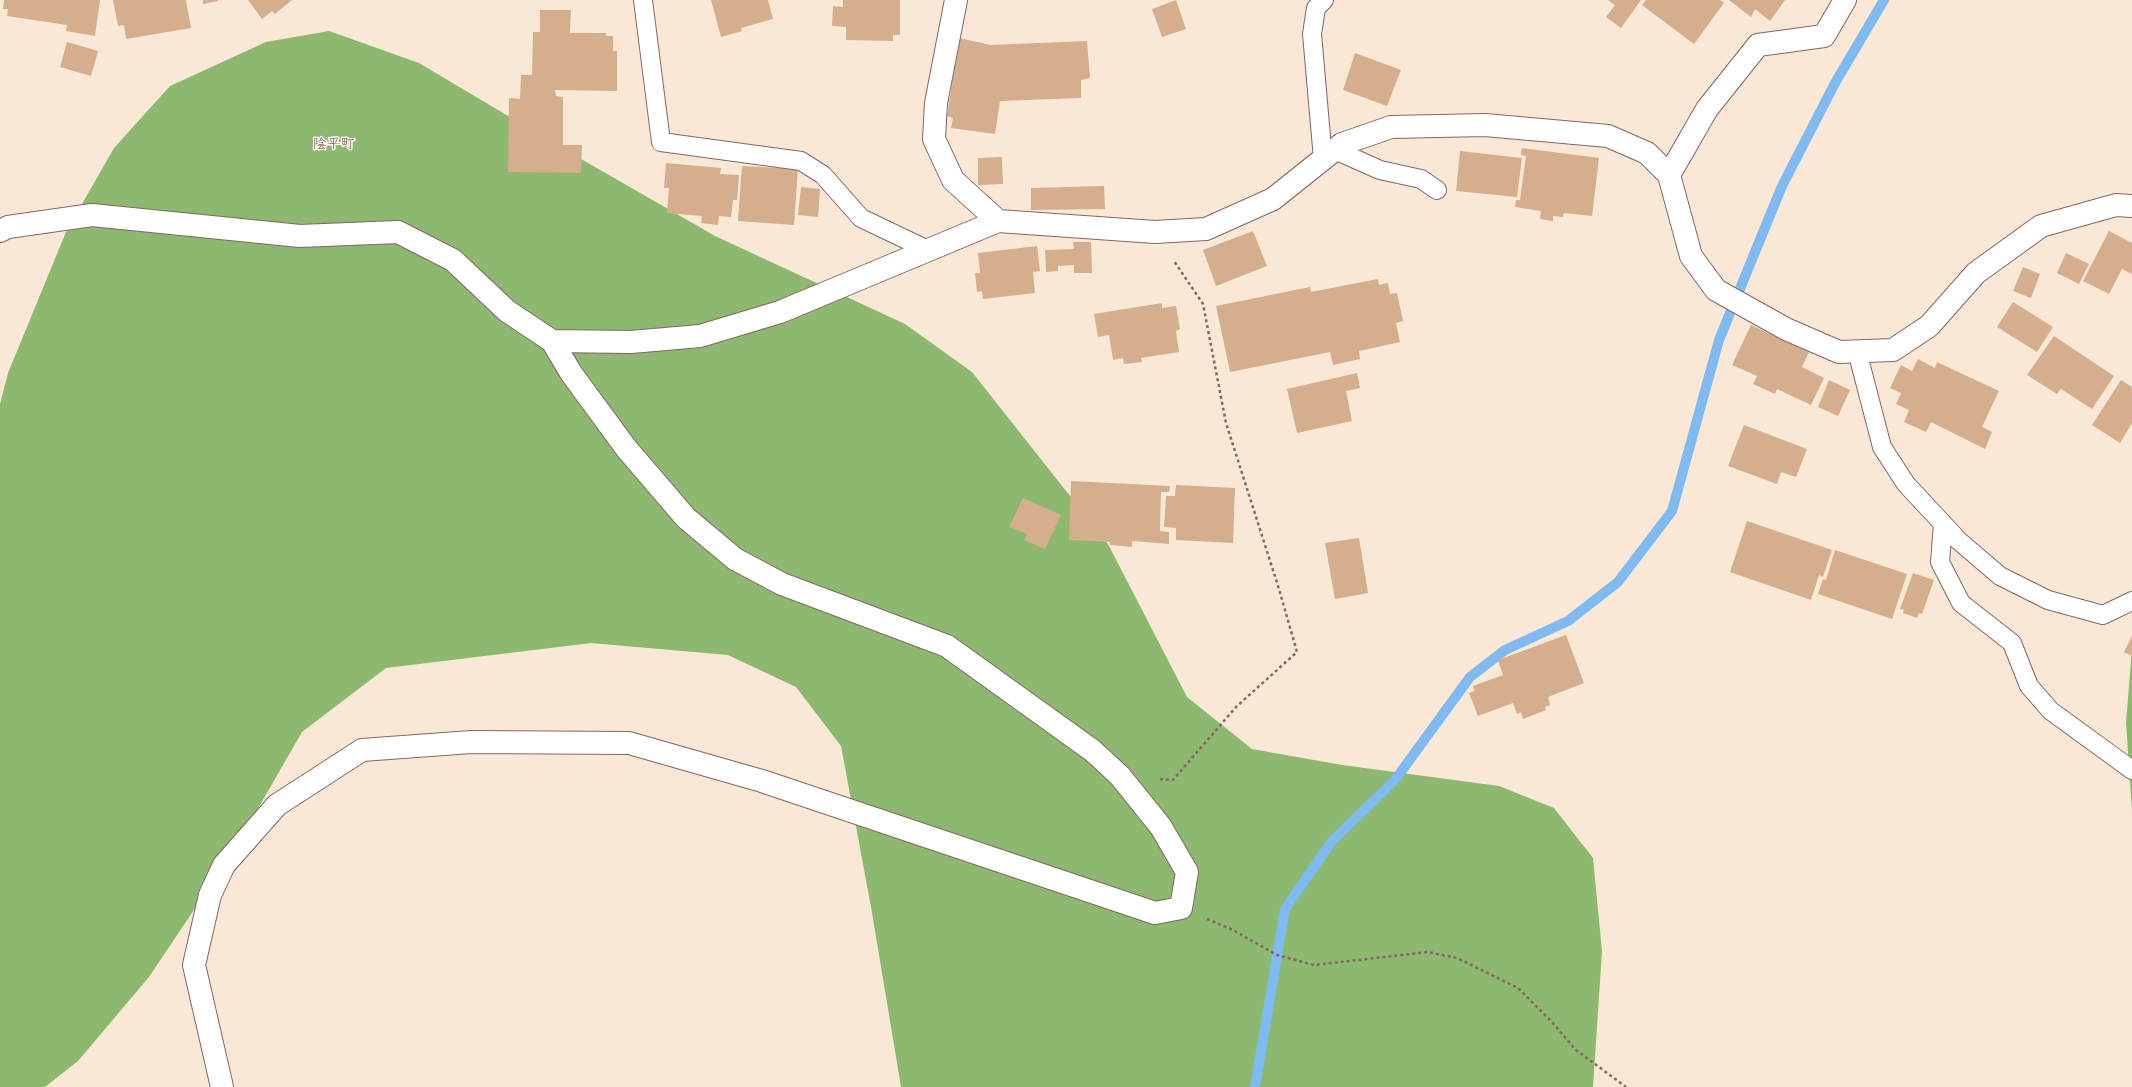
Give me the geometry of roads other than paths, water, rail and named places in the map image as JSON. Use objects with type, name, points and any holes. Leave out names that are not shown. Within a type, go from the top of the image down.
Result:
[{"type":"street","points":[[956,0],[936,103],[934,139],[953,180],[998,222]]},
{"type":"street","points":[[1669,175],[1707,109],[1758,45],[1824,36],[1845,0]]},
{"type":"street","points":[[552,341],[631,342],[700,336],[780,312],[998,222],[1155,232],[1206,229],[1273,199],[1342,144],[1391,127],[1485,125],[1608,136],[1647,153],[1669,175],[1691,256],[1716,290],[1786,329],[1839,352],[1893,350],[1929,326],[1976,273],[2041,226],[2116,205],[2132,206]]},
{"type":"street","points":[[0,231],[8,227],[92,215],[300,236],[398,232],[453,260],[507,311],[552,341],[571,373],[626,448],[686,518],[735,559],[782,584],[947,646],[1092,751],[1120,776],[1161,827],[1187,872],[1181,908],[1155,913],[762,781],[629,743],[470,742],[362,750],[277,805],[224,865],[210,895],[194,965],[222,1087]]},
{"type":"lane","points":[[643,0],[661,142],[801,161],[822,175],[861,218],[886,232],[930,251]]},
{"type":"lane","points":[[1324,0],[1316,8],[1312,34],[1329,154],[1380,170],[1421,179],[1437,190]]},
{"type":"lane","points":[[1857,351],[1882,447],[1906,484],[1959,540],[2000,576],[2048,600],[2103,615],[2132,601]]},
{"type":"lane","points":[[1943,524],[1940,562],[1961,603],[2012,644],[2029,686],[2051,711],[2132,770]]},
{"type":"waterway","points":[[1255,1087],[1285,909],[1332,841],[1395,780],[1470,677],[1505,650],[1568,621],[1618,582],[1672,511],[1719,340],[1782,186],[1835,83],[1884,0]]},
{"type":"district","name":"陰平町","points":[[334,144]]}]
